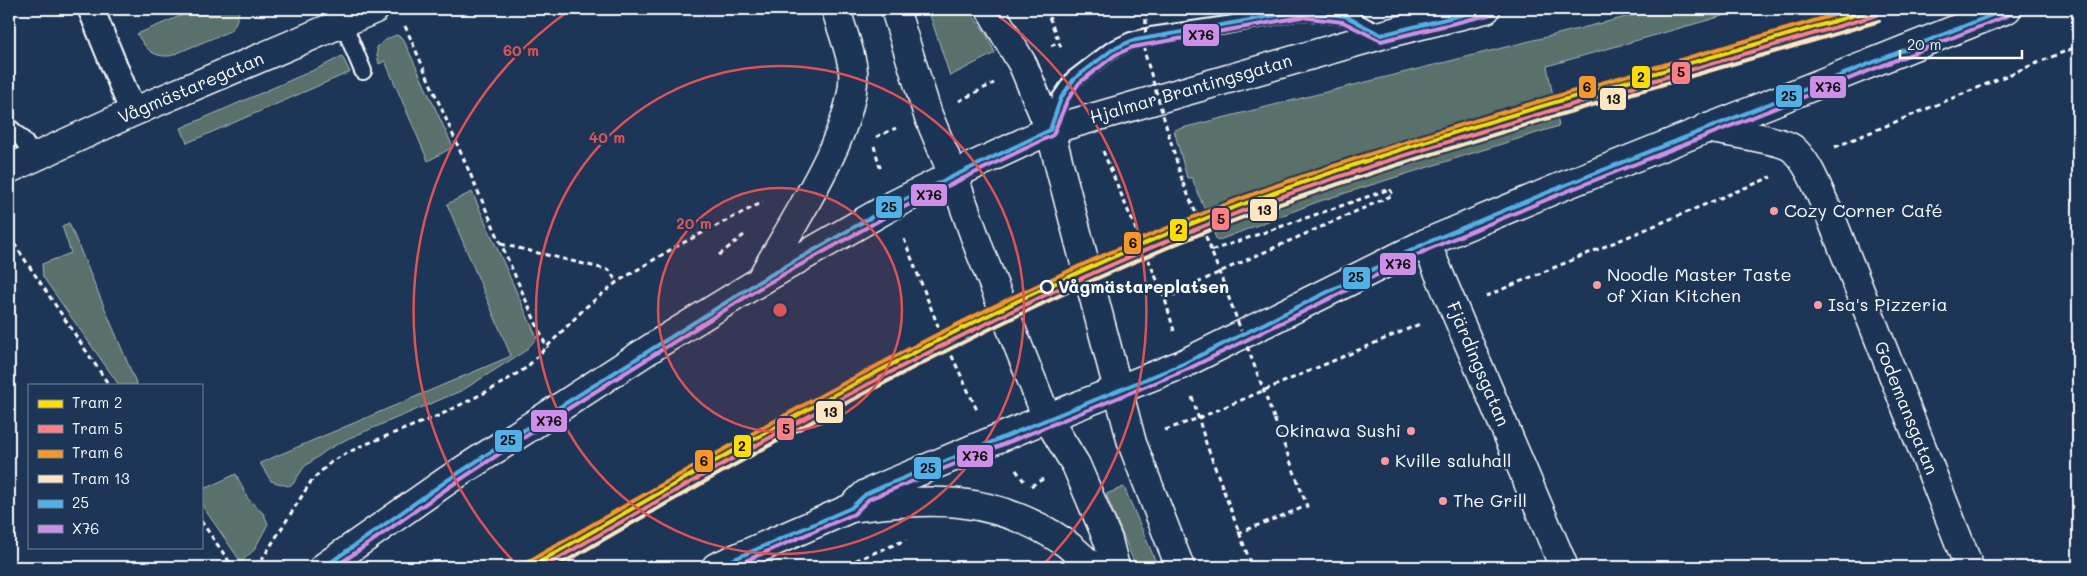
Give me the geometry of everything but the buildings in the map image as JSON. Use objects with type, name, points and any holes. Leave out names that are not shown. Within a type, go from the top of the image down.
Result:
[{"type":"street","points":[[91,9],[134,112]]},
{"type":"street","name":"Vågmästaregatan","points":[[9,169],[134,112],[375,9]]},
{"type":"street","points":[[760,281],[823,169],[846,119],[852,90],[853,70],[836,9]]},
{"type":"street","points":[[895,9],[928,114],[953,175],[980,251],[1047,418],[1076,466],[1108,540],[1115,567]]},
{"type":"street","points":[[990,9],[1023,65],[1050,130],[1132,443],[1180,567]]},
{"type":"street","name":"Hjalmar Brantingsgatan","points":[[324,567],[448,480],[760,281],[891,206],[953,175],[1050,130],[1380,35],[1486,9]]},
{"type":"street","points":[[851,508],[866,494],[1047,418],[1183,364],[1426,243],[1705,128],[2007,9]]},
{"type":"street","points":[[1705,128],[1749,136],[1790,147],[1804,163]]},
{"type":"street","name":"Godemansgatan","points":[[1804,163],[1830,215],[1969,567]]},
{"type":"street","name":"Fjärdingsgatan","points":[[1426,243],[1564,567]]},
{"type":"street","points":[[716,567],[851,508],[914,500],[968,503],[1004,512],[1065,543],[1093,567]]},
{"type":"lane","points":[[1050,130],[1061,98],[1074,79],[1112,50],[1131,41],[1301,11],[1345,16],[1380,35]]},
{"type":"lane","points":[[343,23],[363,72]]},
{"type":"lane","points":[[9,127],[22,140],[34,157]]},
{"type":"path","points":[[1046,9],[1074,79]]},
{"type":"path","points":[[1146,10],[1145,54],[1183,184],[1307,506],[1238,533]]},
{"type":"path","points":[[404,24],[547,348]]},
{"type":"path","points":[[1028,487],[994,440],[974,405],[938,326],[891,206],[872,139],[985,89],[1058,42]]},
{"type":"path","points":[[1765,180],[2078,46]]},
{"type":"path","points":[[1092,118],[1105,155],[1165,299],[1206,443],[1252,567]]},
{"type":"path","points":[[1165,299],[1393,195],[1390,189],[1210,251]]},
{"type":"path","points":[[255,567],[261,561],[312,480],[332,461],[361,446],[438,416],[492,389],[526,368],[586,307],[617,282],[674,247],[766,201]]},
{"type":"path","points":[[719,255],[747,231]]},
{"type":"path","points":[[9,236],[108,384]]},
{"type":"path","points":[[501,244],[609,270],[617,282]]},
{"type":"path","points":[[202,522],[233,567]]},
{"type":"green space","points":[[197,9],[240,9],[235,25],[230,31],[170,56],[159,55],[150,51],[137,34]]},
{"type":"green space","points":[[928,9],[968,9],[985,32],[995,53],[950,76]]},
{"type":"green space","points":[[1658,9],[1747,9],[1547,66],[1559,126],[1317,202],[1217,241],[1192,178],[1187,178],[1174,130]]},
{"type":"green space","points":[[396,35],[401,37],[405,43],[453,147],[428,161],[385,61],[379,64],[377,47]]},
{"type":"green space","points":[[342,56],[350,72],[187,143],[181,128]]},
{"type":"green space","points":[[472,192],[537,338],[525,351],[463,390],[347,439],[327,450],[304,467],[293,484],[288,486],[271,481],[260,463],[511,356],[447,204]]},
{"type":"green space","points":[[69,223],[137,384],[118,384],[43,277],[42,264],[71,253],[62,226]]},
{"type":"green space","points":[[236,474],[248,499],[264,514],[268,524],[254,550],[241,562],[202,505],[202,483],[206,488]]},
{"type":"green space","points":[[1124,487],[1158,567],[1136,567],[1106,494]]},
{"type":"tram line","name":"6","points":[[528,562],[776,420],[944,331],[1030,289],[1204,213],[1283,183],[1416,139],[1525,105],[1854,9]]},
{"type":"tram line","name":"2","points":[[531,567],[780,425],[948,335],[1034,293],[1209,217],[1373,158],[1875,9]]},
{"type":"tram line","name":"5","points":[[543,567],[870,383],[953,340],[1122,260],[1209,224],[1317,184],[1546,112],[1877,15]]},
{"type":"tram line","name":"13","points":[[556,567],[715,475],[958,345],[1041,304],[1210,230],[1374,172],[1485,137],[1879,21]]},
{"type":"transit line","name":"25","points":[[324,567],[448,480],[760,281],[891,206],[1050,130],[1061,98],[1074,79],[1112,50],[1131,41],[1301,11],[1345,16],[1381,35],[1486,9]]},
{"type":"transit line","name":"25","points":[[716,567],[851,508],[866,494],[884,486],[1183,364],[1426,243],[1563,186],[2007,9]]},
{"type":"transit line","name":"X76","points":[[335,567],[452,485],[558,415],[763,286],[894,212],[1053,135],[1067,101],[1079,83],[1115,55],[1133,47],[1301,17],[1343,22],[1381,41],[1488,15]]},
{"type":"transit line","name":"X76","points":[[731,567],[854,514],[869,499],[1186,370],[1429,249],[1565,192],[2009,15]]},
{"type":"place","name":"Cozy Corner Café","points":[[1774,211]]},
{"type":"place","name":"Noodle Master Taste of Xian Kitchen","points":[[1597,285]]},
{"type":"place","name":"Vågmästareplatsen","points":[[1047,287]]},
{"type":"place","name":"Isa's Pizzeria","points":[[1818,305]]},
{"type":"place","name":"Okinawa Sushi","points":[[1411,431]]},
{"type":"place","name":"Kville saluhall","points":[[1385,461]]},
{"type":"place","name":"The Grill","points":[[1443,501]]}]
